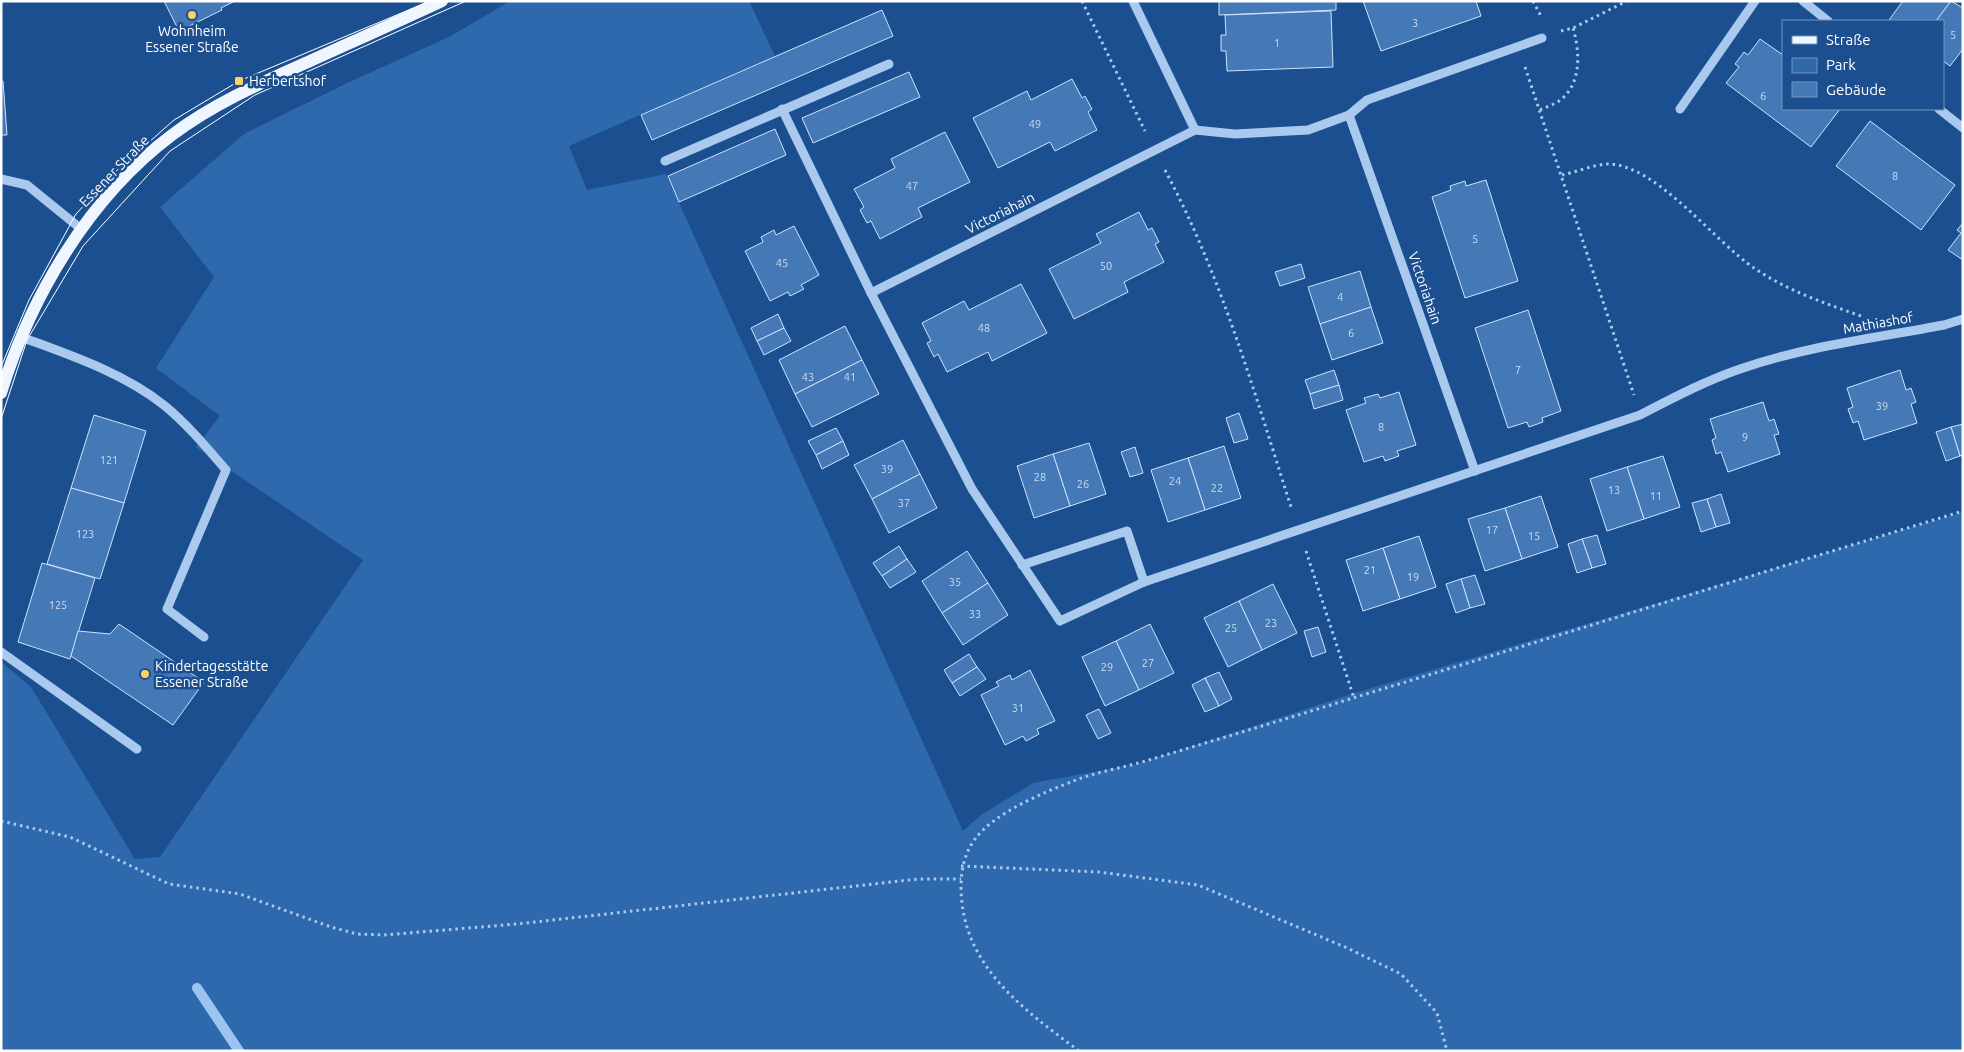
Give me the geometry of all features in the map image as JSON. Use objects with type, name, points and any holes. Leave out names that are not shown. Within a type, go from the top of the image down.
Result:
[{"type":"main road","name":"Essener Straße","points":[[1,393],[21,337],[80,228],[141,162],[189,124],[245,90],[442,1]]},
{"type":"street","points":[[1133,1],[1195,130],[1235,134],[1308,130],[1349,114],[1367,100],[1542,38]]},
{"type":"street","points":[[1680,109],[1755,1]]},
{"type":"street","points":[[1803,1],[1827,20]]},
{"type":"street","points":[[665,161],[889,64]]},
{"type":"street","points":[[782,109],[871,293],[972,490],[1060,621],[1144,582],[1640,415]]},
{"type":"street","points":[[1940,110],[1963,128]]},
{"type":"street","name":"Victoriahain","points":[[1349,114],[1475,471]]},
{"type":"street","name":"Victoriahain","points":[[871,293],[1195,130]]},
{"type":"street","points":[[1,179],[27,185],[80,228]]},
{"type":"street","name":"Mathiashof","points":[[1640,415],[1702,384],[1741,369],[1797,353],[1944,325],[1963,319]]},
{"type":"street","points":[[21,337],[116,375],[165,406],[198,438],[226,470],[167,609],[204,637]]},
{"type":"street","points":[[1022,565],[1127,531],[1144,582]]},
{"type":"street","points":[[1,652],[137,748]]},
{"type":"path","points":[[1082,1],[1155,151],[1186,209],[1211,268],[1354,698]]},
{"type":"path","points":[[1542,38],[1572,28],[1627,1]]},
{"type":"path","points":[[1540,110],[1560,101],[1571,87],[1578,65],[1578,43],[1572,28]]},
{"type":"path","points":[[1517,47],[1562,175],[1640,415]]},
{"type":"path","points":[[1562,175],[1606,164],[1626,168],[1647,177],[1751,267],[1773,281],[1871,319],[1897,334]]},
{"type":"path","points":[[1079,1051],[1026,1012],[998,982],[977,952],[961,912],[962,866],[975,838],[1002,815],[1040,795],[1080,778],[1136,764],[1963,511]]},
{"type":"path","points":[[1,821],[70,837],[169,884],[240,894],[331,927],[357,934],[384,935],[517,924],[918,879],[961,879]]},
{"type":"path","points":[[962,866],[1099,872],[1198,885],[1345,946],[1400,974],[1437,1013],[1447,1051]]},
{"type":"green space","points":[[510,1],[749,1],[775,56],[569,146],[587,190],[666,174],[963,831],[981,815],[1033,783],[1137,764],[1358,692],[1963,512],[1963,1051],[1,1051],[1,662],[31,687],[135,859],[160,857],[363,560],[196,447],[220,416],[156,368],[214,277],[160,207],[244,134],[345,84],[451,36]]},
{"type":"building","name":"Wohnheim Essener Straße","points":[[164,1],[235,1],[221,8],[222,10],[179,31]]},
{"type":"building","points":[[1219,1],[1336,1],[1336,10],[1219,15]]},
{"type":"building","points":[[1363,1],[1476,1],[1481,16],[1381,51]]},
{"type":"building","points":[[1903,1],[1951,1],[1937,20],[1889,20]]},
{"type":"building","points":[[1951,1],[1963,8],[1963,49],[1950,66],[1944,62],[1944,20],[1937,20]]},
{"type":"building","points":[[882,10],[893,36],[652,140],[641,115]]},
{"type":"building","points":[[1331,11],[1333,67],[1227,71],[1226,51],[1221,51],[1221,35],[1226,35],[1225,15]]},
{"type":"building","points":[[1760,39],[1782,54],[1782,110],[1839,110],[1811,147],[1726,83],[1739,67],[1735,64],[1744,52],[1748,55]]},
{"type":"building","points":[[909,72],[920,97],[813,143],[802,118]]},
{"type":"building","points":[[1072,79],[1082,98],[1085,96],[1092,109],[1088,112],[1097,130],[1055,151],[1050,142],[998,168],[973,118],[1027,91],[1031,100]]},
{"type":"building","points":[[1,81],[3,81],[7,135],[1,135]]},
{"type":"building","points":[[1870,121],[1955,185],[1921,230],[1836,166]]},
{"type":"building","points":[[775,129],[786,155],[679,202],[668,176]]},
{"type":"building","points":[[945,132],[970,182],[918,208],[922,217],[880,239],[871,221],[867,223],[860,210],[864,207],[854,189],[895,168],[891,159]]},
{"type":"building","points":[[1486,180],[1518,281],[1465,298],[1432,197],[1451,190],[1450,186],[1465,181],[1466,186]]},
{"type":"building","points":[[1139,212],[1148,230],[1152,228],[1159,242],[1155,244],[1164,262],[1124,282],[1128,292],[1074,319],[1049,269],[1101,243],[1096,234]]},
{"type":"building","points":[[1963,223],[1963,260],[1948,250],[1961,233],[1957,230]]},
{"type":"building","points":[[794,226],[819,275],[801,285],[804,289],[790,296],[788,292],[770,301],[745,251],[763,242],[761,237],[774,230],[776,235]]},
{"type":"building","points":[[1301,264],[1305,278],[1280,286],[1275,272]]},
{"type":"building","points":[[1360,271],[1371,307],[1320,324],[1308,287]]},
{"type":"building","points":[[1021,284],[1047,333],[992,361],[988,352],[947,372],[938,354],[934,357],[927,343],[931,341],[922,323],[964,301],[969,310]]},
{"type":"building","points":[[1371,307],[1383,343],[1332,360],[1320,324]]},
{"type":"building","points":[[1528,310],[1561,411],[1542,418],[1543,422],[1529,427],[1527,422],[1508,428],[1475,328]]},
{"type":"building","points":[[778,314],[784,328],[757,341],[751,328]]},
{"type":"building","points":[[845,326],[862,360],[795,394],[779,360]]},
{"type":"building","points":[[784,328],[791,341],[764,355],[757,341]]},
{"type":"building","points":[[862,360],[879,394],[812,427],[795,394]]},
{"type":"building","points":[[1334,370],[1339,385],[1310,394],[1305,380]]},
{"type":"building","points":[[1900,370],[1906,390],[1911,388],[1916,402],[1911,404],[1917,423],[1864,440],[1858,421],[1853,423],[1848,409],[1853,407],[1847,388]]},
{"type":"building","points":[[1339,385],[1343,400],[1314,409],[1310,394]]},
{"type":"building","points":[[1399,392],[1416,445],[1397,451],[1399,456],[1385,461],[1383,456],[1364,462],[1346,410],[1366,403],[1364,398],[1378,394],[1380,398]]},
{"type":"building","points":[[1763,402],[1769,421],[1774,419],[1779,434],[1774,435],[1780,454],[1728,472],[1721,452],[1716,454],[1712,440],[1716,438],[1710,419]]},
{"type":"building","points":[[1239,413],[1248,439],[1234,443],[1226,418]]},
{"type":"building","points":[[94,415],[146,431],[124,503],[71,488]]},
{"type":"building","points":[[1963,424],[1963,455],[1960,456],[1951,427]]},
{"type":"building","points":[[1951,427],[1960,456],[1946,461],[1936,432]]},
{"type":"building","points":[[836,428],[843,441],[816,455],[808,441]]},
{"type":"building","points":[[903,440],[920,474],[872,499],[854,465]]},
{"type":"building","points":[[843,441],[849,455],[822,469],[816,455]]},
{"type":"building","points":[[1089,443],[1106,494],[1070,506],[1053,454]]},
{"type":"building","points":[[1224,446],[1241,498],[1205,510],[1188,458]]},
{"type":"building","points":[[1135,447],[1143,473],[1130,477],[1121,452]]},
{"type":"building","points":[[1053,454],[1070,506],[1034,518],[1017,466]]},
{"type":"building","points":[[1663,456],[1680,507],[1644,519],[1627,467]]},
{"type":"building","points":[[1188,458],[1205,510],[1168,522],[1151,470]]},
{"type":"building","points":[[1627,467],[1644,519],[1607,531],[1590,479]]},
{"type":"building","points":[[920,474],[937,508],[889,533],[872,499]]},
{"type":"building","points":[[71,488],[124,503],[100,579],[47,564]]},
{"type":"building","points":[[1721,494],[1730,523],[1716,527],[1707,499]]},
{"type":"building","points":[[1541,496],[1558,547],[1522,559],[1505,508]]},
{"type":"building","points":[[1707,499],[1716,527],[1701,532],[1692,503]]},
{"type":"building","points":[[1505,508],[1522,559],[1485,571],[1468,519]]},
{"type":"building","points":[[1597,535],[1606,564],[1592,568],[1582,539]]},
{"type":"building","points":[[1419,536],[1436,587],[1400,599],[1383,548]]},
{"type":"building","points":[[1582,539],[1592,568],[1577,573],[1568,544]]},
{"type":"building","points":[[899,546],[907,559],[882,576],[873,563]]},
{"type":"building","points":[[1383,548],[1400,599],[1363,611],[1346,560]]},
{"type":"building","points":[[967,551],[988,583],[942,613],[922,581]]},
{"type":"building","points":[[907,559],[916,572],[890,588],[882,576]]},
{"type":"building","points":[[42,563],[95,578],[70,659],[18,642]]},
{"type":"building","points":[[1475,575],[1485,604],[1470,608],[1461,579]]},
{"type":"building","points":[[1461,579],[1470,608],[1456,613],[1446,584]]},
{"type":"building","points":[[988,583],[1008,615],[963,645],[942,613]]},
{"type":"building","points":[[1273,584],[1297,633],[1262,650],[1239,601]]},
{"type":"building","points":[[1239,601],[1262,650],[1228,667],[1204,618]]},
{"type":"building","name":"Kindertagesstätte Essener Straße","points":[[119,624],[204,682],[173,725],[71,656],[78,631],[110,634]]},
{"type":"building","points":[[1150,624],[1174,673],[1139,690],[1116,641]]},
{"type":"building","points":[[1318,627],[1326,652],[1312,657],[1304,631]]},
{"type":"building","points":[[1116,641],[1139,690],[1105,706],[1082,657]]},
{"type":"building","points":[[969,654],[977,667],[952,683],[944,670]]},
{"type":"building","points":[[977,667],[986,679],[960,696],[952,683]]},
{"type":"building","points":[[1030,670],[1055,721],[1037,729],[1039,734],[1026,741],[1023,736],[1005,745],[981,695],[999,686],[996,682],[1010,675],[1012,680]]},
{"type":"building","points":[[1219,672],[1232,699],[1219,706],[1205,678]]},
{"type":"building","points":[[1205,678],[1219,706],[1205,712],[1192,685]]},
{"type":"building","points":[[1099,709],[1111,733],[1098,739],[1086,715]]},
{"type":"waterway","points":[[197,988],[239,1051]]},
{"type":"tram line","points":[[1,367],[29,300],[76,214],[114,173],[174,120],[239,81],[430,1]]},
{"type":"tram line","points":[[1,419],[27,340],[83,246],[170,151],[255,95],[466,1]]},
{"type":"place","name":"Wohnheim Essener Straße","points":[[192,15]]},
{"type":"place","name":"Herbertshof","points":[[239,81]]},
{"type":"place","name":"Kindertagesstätte Essener Straße","points":[[145,674]]}]
